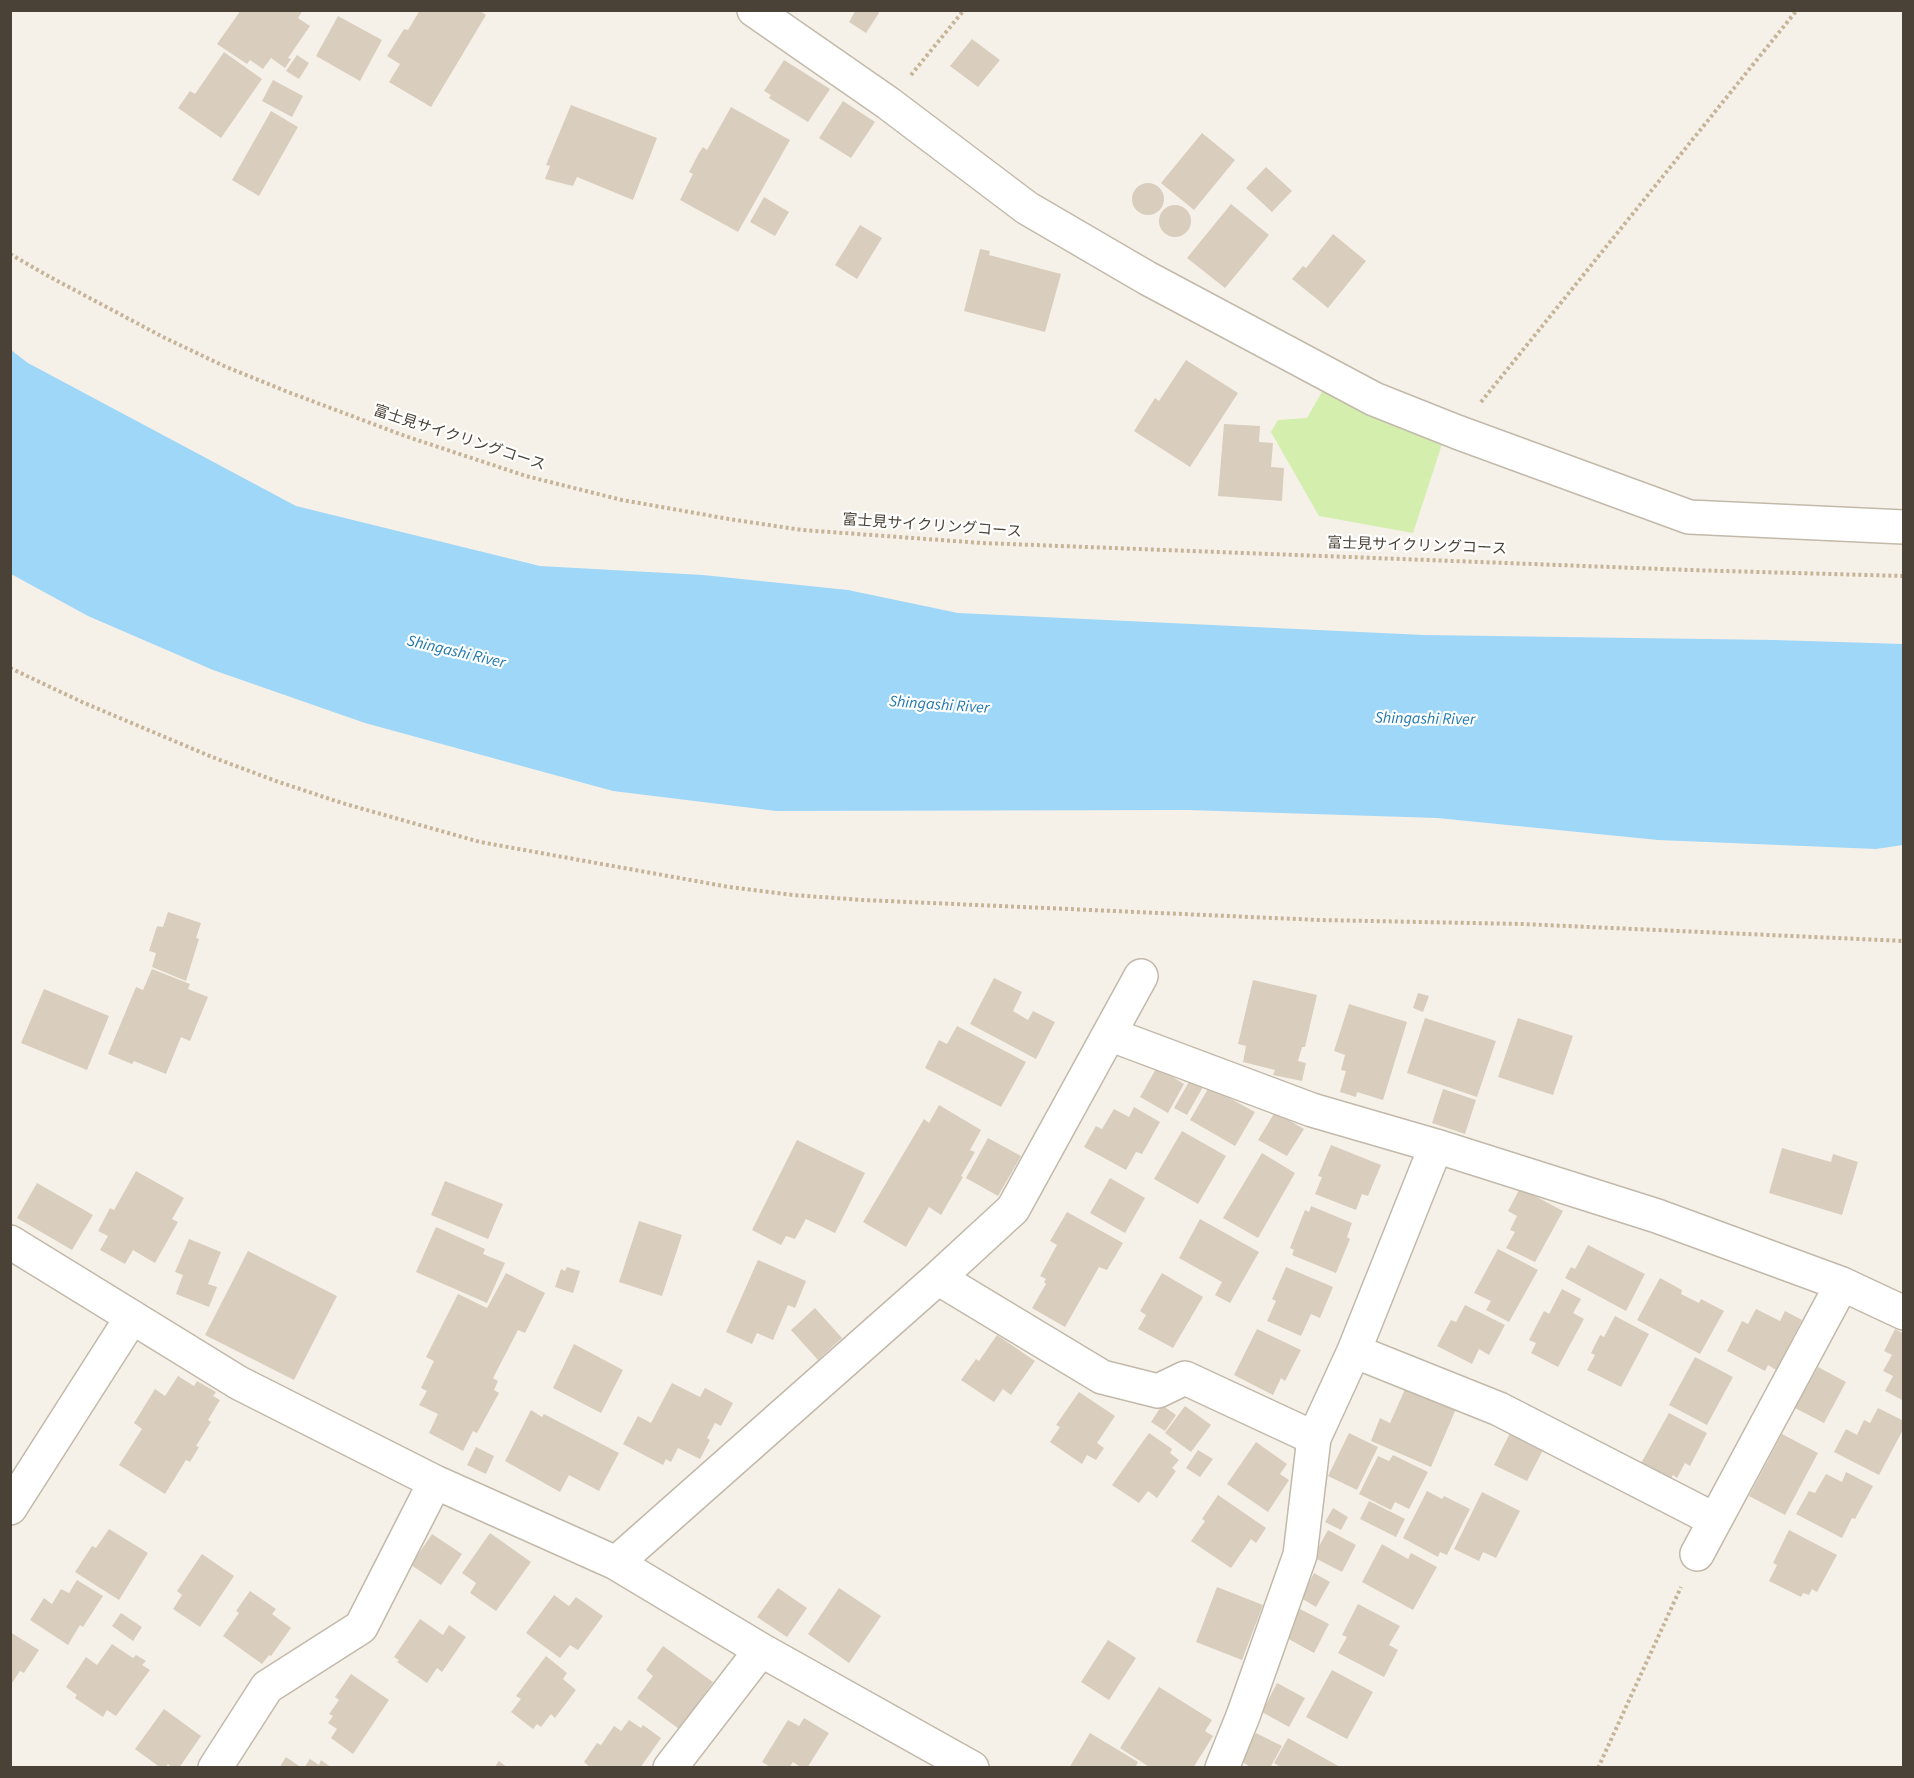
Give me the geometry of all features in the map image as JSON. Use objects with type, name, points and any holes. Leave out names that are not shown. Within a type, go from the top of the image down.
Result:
[{"type":"street","points":[[753,10],[888,103],[1027,208],[1147,278],[1374,399],[1689,517],[1904,527]]},
{"type":"street","points":[[616,1563],[1013,1209],[1141,976]]},
{"type":"street","points":[[1109,1034],[1312,1110],[1436,1146],[1657,1216],[1842,1284],[1904,1313]]},
{"type":"street","points":[[1222,1767],[1243,1716],[1300,1555],[1314,1438],[1354,1351],[1436,1146]]},
{"type":"street","points":[[10,1242],[239,1383],[435,1482],[616,1563],[761,1650],[961,1765]]},
{"type":"street","points":[[938,1278],[1102,1377],[1158,1391],[1185,1378],[1314,1438]]},
{"type":"street","points":[[1697,1554],[1842,1284]]},
{"type":"street","points":[[10,1508],[132,1317]]},
{"type":"street","points":[[1354,1351],[1499,1410],[1715,1520]]},
{"type":"street","points":[[215,1767],[267,1687],[361,1627],[435,1482]]},
{"type":"street","points":[[670,1767],[761,1650]]},
{"type":"path","points":[[888,103],[964,10]]},
{"type":"path","points":[[1457,432],[1797,10]]},
{"type":"path","name":"富士見サイクリングコース","points":[[10,254],[163,337],[267,383],[394,432],[526,476],[622,500],[729,519],[813,531],[982,543],[1904,576]]},
{"type":"path","points":[[10,668],[82,702],[212,757],[342,803],[480,842],[729,887],[863,900],[1307,919],[1522,924],[1904,941]]},
{"type":"path","points":[[1598,1767],[1697,1554]]},
{"type":"green space","points":[[1323,390],[1382,419],[1442,444],[1413,533],[1319,516],[1271,432],[1278,420],[1307,418]]},
{"type":"water","name":"Shingashi River","points":[[11,350],[28,363],[296,506],[540,566],[703,575],[848,590],[958,613],[1424,635],[1903,644],[1903,845],[1876,849],[1658,840],[1437,818],[1188,810],[776,811],[613,791],[365,723],[213,670],[88,616],[11,574]]},
{"type":"building","points":[[241,10],[303,10],[298,18],[310,26],[288,58],[291,59],[285,68],[271,58],[263,69],[250,60],[247,64],[217,44]]},
{"type":"building","points":[[420,10],[479,10],[486,15],[431,107],[389,82],[400,64],[387,56],[404,29],[408,30]]},
{"type":"building","points":[[856,10],[876,10],[879,13],[866,33],[849,22]]},
{"type":"building","points":[[338,16],[382,40],[360,81],[316,56]]},
{"type":"building","points":[[972,39],[1000,60],[978,87],[950,66]]},
{"type":"building","points":[[224,52],[262,79],[221,138],[178,108],[190,91],[195,94]]},
{"type":"building","points":[[297,55],[309,63],[299,79],[286,71]]},
{"type":"building","points":[[784,60],[830,89],[808,122],[769,98],[771,95],[764,91]]},
{"type":"building","points":[[273,80],[303,96],[292,117],[262,101]]},
{"type":"building","points":[[843,101],[875,122],[851,158],[819,138]]},
{"type":"building","points":[[571,105],[657,138],[633,200],[577,177],[573,186],[545,179],[550,166],[546,165]]},
{"type":"building","points":[[731,107],[790,140],[738,232],[680,200],[693,174],[689,172],[699,153],[703,147],[707,150]]},
{"type":"building","points":[[271,111],[298,127],[259,196],[232,180]]},
{"type":"building","points":[[1202,133],[1235,160],[1194,210],[1161,183]]},
{"type":"building","points":[[1266,167],[1292,191],[1272,212],[1246,188]]},
{"type":"building","points":[[1148,183],[1159,188],[1164,199],[1159,210],[1148,215],[1137,210],[1132,199],[1137,188]]},
{"type":"building","points":[[764,197],[789,212],[775,236],[750,222]]},
{"type":"building","points":[[1231,204],[1269,235],[1225,288],[1187,258]]},
{"type":"building","points":[[1175,205],[1186,210],[1191,221],[1186,232],[1175,237],[1164,232],[1159,221],[1164,210]]},
{"type":"building","points":[[860,225],[882,238],[857,279],[835,265]]},
{"type":"building","points":[[1333,234],[1366,261],[1328,308],[1292,279],[1303,266],[1306,268]]},
{"type":"building","points":[[980,249],[990,251],[989,255],[1061,274],[1045,332],[964,311]]},
{"type":"building","points":[[1186,360],[1238,393],[1190,467],[1134,431],[1155,398],[1159,401]]},
{"type":"building","points":[[1224,424],[1260,426],[1259,442],[1273,443],[1271,467],[1284,468],[1282,501],[1218,496]]},
{"type":"building","points":[[168,912],[201,923],[196,938],[199,939],[186,981],[152,967],[156,953],[149,951],[157,926],[163,927]]},
{"type":"building","points":[[152,969],[190,984],[188,989],[208,997],[190,1041],[181,1037],[166,1074],[134,1061],[132,1064],[108,1054],[136,987],[143,990]]},
{"type":"building","points":[[994,978],[1022,992],[1013,1011],[1028,1020],[1033,1011],[1055,1022],[1036,1059],[970,1024]]},
{"type":"building","points":[[1253,980],[1317,995],[1305,1047],[1302,1047],[1298,1061],[1306,1063],[1302,1081],[1273,1075],[1275,1070],[1243,1062],[1246,1046],[1238,1044]]},
{"type":"building","points":[[44,989],[109,1016],[87,1070],[21,1043]]},
{"type":"building","points":[[1418,993],[1429,996],[1423,1012],[1413,1008]]},
{"type":"building","points":[[1349,1004],[1407,1022],[1383,1100],[1357,1092],[1356,1097],[1340,1092],[1346,1071],[1341,1070],[1345,1055],[1334,1051]]},
{"type":"building","points":[[1425,1018],[1496,1041],[1477,1097],[1407,1073]]},
{"type":"building","points":[[1518,1018],[1573,1036],[1553,1095],[1498,1077]]},
{"type":"building","points":[[957,1026],[1026,1062],[1001,1107],[925,1068],[939,1040],[947,1044]]},
{"type":"building","points":[[1157,1067],[1184,1084],[1168,1113],[1140,1097]]},
{"type":"building","points":[[1190,1080],[1203,1087],[1187,1115],[1174,1108]]},
{"type":"building","points":[[1209,1087],[1255,1112],[1235,1146],[1190,1120]]},
{"type":"building","points":[[1443,1089],[1476,1100],[1465,1134],[1432,1123]]},
{"type":"building","points":[[939,1105],[981,1130],[970,1150],[975,1152],[941,1215],[929,1207],[906,1247],[863,1222],[924,1119],[929,1123]]},
{"type":"building","points":[[1134,1107],[1160,1122],[1142,1154],[1136,1152],[1126,1170],[1084,1147],[1096,1126],[1102,1129],[1114,1109],[1129,1117]]},
{"type":"building","points":[[1275,1112],[1304,1129],[1287,1156],[1258,1140]]},
{"type":"building","points":[[1182,1131],[1226,1156],[1198,1204],[1154,1179]]},
{"type":"building","points":[[988,1138],[1021,1156],[998,1196],[966,1178]]},
{"type":"building","points":[[797,1140],[865,1173],[835,1233],[806,1219],[795,1239],[786,1236],[781,1245],[752,1230]]},
{"type":"building","points":[[1331,1145],[1381,1165],[1368,1196],[1362,1194],[1356,1210],[1315,1194],[1322,1177],[1318,1176]]},
{"type":"building","points":[[1782,1148],[1831,1162],[1833,1154],[1858,1162],[1842,1215],[1769,1193]]},
{"type":"building","points":[[1262,1153],[1295,1173],[1258,1238],[1223,1218]]},
{"type":"building","points":[[136,1171],[184,1198],[172,1219],[178,1222],[155,1263],[133,1250],[125,1264],[100,1250],[108,1236],[98,1231],[110,1208],[114,1210]]},
{"type":"building","points":[[1110,1178],[1145,1198],[1125,1233],[1090,1213]]},
{"type":"building","points":[[445,1181],[503,1204],[488,1239],[431,1215]]},
{"type":"building","points":[[37,1183],[93,1215],[72,1250],[17,1218]]},
{"type":"building","points":[[1520,1188],[1563,1211],[1535,1262],[1506,1248],[1515,1232],[1510,1230],[1517,1216],[1508,1211]]},
{"type":"building","points":[[1311,1206],[1352,1223],[1347,1237],[1350,1239],[1336,1273],[1292,1255],[1294,1250],[1290,1248],[1305,1210],[1309,1212]]},
{"type":"building","points":[[1067,1212],[1123,1243],[1107,1270],[1099,1267],[1065,1327],[1032,1308],[1046,1284],[1044,1282],[1046,1279],[1040,1276],[1057,1245],[1050,1241]]},
{"type":"building","points":[[1200,1219],[1259,1252],[1230,1303],[1215,1295],[1222,1282],[1179,1258]]},
{"type":"building","points":[[639,1221],[682,1235],[662,1296],[619,1282]]},
{"type":"building","points":[[436,1227],[485,1249],[483,1254],[505,1263],[487,1303],[416,1272]]},
{"type":"building","points":[[189,1239],[221,1252],[208,1284],[217,1287],[209,1307],[176,1294],[183,1275],[175,1272]]},
{"type":"building","points":[[1588,1245],[1645,1274],[1626,1311],[1565,1278],[1571,1267],[1575,1269]]},
{"type":"building","points":[[1498,1249],[1538,1270],[1509,1322],[1486,1310],[1491,1301],[1474,1293]]},
{"type":"building","points":[[248,1251],[337,1296],[294,1380],[205,1335]]},
{"type":"building","points":[[758,1260],[806,1281],[795,1308],[788,1305],[773,1340],[757,1333],[752,1344],[726,1332]]},
{"type":"building","points":[[567,1267],[580,1271],[573,1293],[555,1287],[561,1269],[565,1271]]},
{"type":"building","points":[[1286,1267],[1333,1287],[1320,1318],[1311,1314],[1301,1336],[1267,1321],[1276,1301],[1272,1299]]},
{"type":"building","points":[[506,1273],[545,1293],[525,1333],[518,1330],[493,1378],[498,1381],[494,1390],[499,1393],[477,1433],[473,1431],[463,1451],[429,1433],[438,1414],[419,1405],[427,1391],[421,1388],[434,1361],[426,1357],[458,1294],[487,1308]]},
{"type":"building","points":[[1162,1273],[1203,1297],[1173,1348],[1138,1329],[1146,1315],[1140,1311]]},
{"type":"building","points":[[1660,1278],[1682,1290],[1681,1294],[1699,1303],[1701,1299],[1724,1311],[1700,1354],[1637,1320]]},
{"type":"building","points":[[1562,1289],[1581,1299],[1573,1313],[1584,1319],[1558,1367],[1531,1353],[1536,1343],[1529,1340],[1544,1311],[1549,1314]]},
{"type":"building","points":[[1465,1305],[1505,1325],[1489,1355],[1479,1349],[1472,1364],[1437,1346],[1451,1320],[1456,1322]]},
{"type":"building","points":[[815,1308],[842,1338],[818,1360],[791,1330]]},
{"type":"building","points":[[1756,1309],[1780,1321],[1785,1311],[1802,1320],[1776,1370],[1768,1365],[1765,1371],[1727,1351],[1742,1321],[1748,1324]]},
{"type":"building","points":[[1615,1316],[1649,1334],[1621,1387],[1587,1370],[1595,1355],[1591,1353],[1600,1335],[1604,1337]]},
{"type":"building","points":[[1257,1329],[1301,1350],[1285,1381],[1281,1378],[1273,1395],[1234,1375]]},
{"type":"building","points":[[1895,1329],[1904,1334],[1904,1401],[1885,1391],[1893,1376],[1883,1371],[1892,1355],[1884,1351]]},
{"type":"building","points":[[997,1335],[1035,1361],[1011,1395],[1003,1389],[994,1402],[961,1380],[976,1359],[979,1361]]},
{"type":"building","points":[[574,1344],[623,1370],[601,1413],[553,1388]]},
{"type":"building","points":[[1695,1357],[1733,1377],[1707,1425],[1669,1405]]},
{"type":"building","points":[[1818,1367],[1846,1382],[1824,1423],[1795,1408]]},
{"type":"building","points":[[178,1376],[194,1386],[197,1381],[216,1392],[213,1396],[220,1400],[208,1420],[211,1422],[196,1446],[199,1447],[190,1462],[186,1460],[165,1494],[119,1465],[142,1429],[134,1423],[155,1389],[165,1396]]},
{"type":"building","points":[[672,1383],[700,1397],[705,1388],[733,1403],[721,1426],[715,1423],[707,1438],[710,1440],[700,1459],[678,1448],[671,1462],[666,1459],[663,1465],[623,1444],[638,1416],[651,1423]]},
{"type":"building","points":[[1406,1387],[1456,1409],[1431,1467],[1371,1441],[1380,1418],[1390,1423]]},
{"type":"building","points":[[1079,1392],[1115,1416],[1097,1443],[1104,1448],[1096,1460],[1087,1455],[1082,1464],[1050,1442],[1060,1427],[1056,1425]]},
{"type":"building","points":[[1162,1405],[1176,1415],[1165,1431],[1151,1422]]},
{"type":"building","points":[[1185,1406],[1211,1425],[1191,1452],[1165,1433]]},
{"type":"building","points":[[1878,1408],[1904,1421],[1904,1428],[1879,1475],[1834,1452],[1846,1429],[1857,1435],[1864,1420],[1870,1423]]},
{"type":"building","points":[[531,1410],[542,1417],[544,1414],[619,1453],[599,1491],[569,1475],[560,1492],[505,1461]]},
{"type":"building","points":[[1669,1413],[1707,1433],[1690,1466],[1685,1463],[1677,1478],[1673,1475],[1670,1480],[1640,1465]]},
{"type":"building","points":[[1511,1431],[1544,1448],[1527,1481],[1494,1465]]},
{"type":"building","points":[[1149,1433],[1172,1449],[1170,1453],[1179,1460],[1172,1468],[1176,1471],[1157,1498],[1148,1491],[1139,1503],[1112,1485]]},
{"type":"building","points":[[1349,1433],[1378,1447],[1357,1490],[1328,1476]]},
{"type":"building","points":[[1782,1434],[1818,1453],[1785,1515],[1749,1496]]},
{"type":"building","points":[[1256,1442],[1287,1464],[1280,1474],[1289,1480],[1268,1512],[1227,1484]]},
{"type":"building","points":[[476,1447],[494,1456],[486,1474],[467,1465]]},
{"type":"building","points":[[1198,1450],[1213,1459],[1200,1477],[1186,1468]]},
{"type":"building","points":[[1393,1455],[1428,1472],[1409,1509],[1395,1502],[1391,1510],[1359,1494],[1378,1456],[1389,1461]]},
{"type":"building","points":[[1846,1472],[1873,1486],[1842,1538],[1796,1514],[1809,1491],[1815,1493],[1826,1474],[1842,1482]]},
{"type":"building","points":[[1427,1491],[1442,1499],[1444,1496],[1470,1509],[1447,1555],[1440,1552],[1438,1557],[1403,1538]]},
{"type":"building","points":[[1482,1492],[1520,1511],[1496,1558],[1483,1552],[1479,1561],[1454,1549]]},
{"type":"building","points":[[1218,1495],[1266,1528],[1256,1543],[1251,1539],[1231,1568],[1191,1541],[1205,1521],[1202,1519]]},
{"type":"building","points":[[1369,1501],[1405,1519],[1396,1537],[1360,1519]]},
{"type":"building","points":[[1333,1508],[1348,1517],[1341,1530],[1325,1522]]},
{"type":"building","points":[[109,1529],[148,1553],[119,1600],[75,1572],[92,1546],[96,1548]]},
{"type":"building","points":[[1328,1530],[1356,1545],[1342,1572],[1313,1557]]},
{"type":"building","points":[[1789,1530],[1837,1555],[1817,1592],[1812,1589],[1809,1595],[1803,1593],[1801,1597],[1769,1581],[1777,1565],[1773,1563]]},
{"type":"building","points":[[490,1533],[531,1562],[496,1611],[470,1593],[476,1583],[462,1573]]},
{"type":"building","points":[[432,1534],[462,1554],[441,1585],[411,1565]]},
{"type":"building","points":[[1382,1544],[1408,1559],[1411,1553],[1437,1567],[1413,1610],[1362,1582]]},
{"type":"building","points":[[202,1554],[234,1576],[200,1627],[173,1609],[182,1595],[177,1591]]},
{"type":"building","points":[[1314,1573],[1330,1582],[1316,1607],[1301,1598]]},
{"type":"building","points":[[77,1580],[103,1596],[83,1627],[80,1625],[68,1645],[30,1620],[44,1598],[52,1604],[61,1589],[69,1593]]},
{"type":"building","points":[[1217,1587],[1263,1605],[1242,1660],[1196,1642]]},
{"type":"building","points":[[778,1588],[807,1608],[787,1637],[757,1617]]},
{"type":"building","points":[[839,1588],[881,1616],[849,1663],[808,1634]]},
{"type":"building","points":[[250,1591],[276,1609],[272,1614],[291,1628],[271,1656],[269,1655],[262,1664],[223,1636],[239,1613],[236,1611]]},
{"type":"building","points":[[554,1595],[569,1606],[576,1597],[603,1616],[578,1650],[570,1645],[560,1658],[526,1633]]},
{"type":"building","points":[[1358,1604],[1400,1626],[1389,1645],[1398,1650],[1384,1677],[1338,1653],[1347,1637],[1342,1635]]},
{"type":"building","points":[[1300,1609],[1329,1624],[1314,1653],[1285,1637]]},
{"type":"building","points":[[121,1613],[142,1627],[133,1641],[112,1626]]},
{"type":"building","points":[[420,1619],[443,1635],[449,1625],[466,1637],[442,1672],[437,1668],[427,1683],[397,1662],[399,1660],[394,1657]]},
{"type":"building","points":[[10,1632],[39,1650],[24,1673],[20,1671],[10,1686]]},
{"type":"building","points":[[1108,1640],[1136,1658],[1109,1700],[1081,1682]]},
{"type":"building","points":[[112,1644],[133,1658],[136,1655],[146,1661],[142,1665],[150,1670],[116,1716],[107,1710],[103,1717],[75,1698],[77,1695],[66,1687],[86,1657],[97,1665]]},
{"type":"building","points":[[663,1646],[713,1682],[679,1729],[637,1698],[653,1676],[646,1670]]},
{"type":"building","points":[[546,1656],[567,1673],[563,1679],[576,1690],[555,1718],[551,1714],[541,1727],[537,1724],[533,1729],[511,1712],[521,1699],[516,1696]]},
{"type":"building","points":[[1332,1670],[1373,1692],[1347,1739],[1306,1717]]},
{"type":"building","points":[[351,1674],[389,1700],[353,1754],[331,1738],[337,1729],[328,1723],[333,1716],[329,1714],[339,1700],[335,1697]]},
{"type":"building","points":[[1277,1683],[1305,1698],[1289,1727],[1262,1712]]},
{"type":"building","points":[[1159,1687],[1212,1720],[1205,1731],[1213,1736],[1193,1768],[1151,1768],[1120,1748]]},
{"type":"building","points":[[164,1709],[201,1736],[179,1768],[172,1768],[168,1764],[165,1768],[161,1768],[135,1749]]},
{"type":"building","points":[[804,1718],[829,1733],[807,1768],[802,1768],[793,1762],[789,1768],[772,1768],[762,1762],[788,1720],[799,1726]]},
{"type":"building","points":[[629,1720],[641,1728],[643,1725],[661,1738],[640,1768],[591,1768],[584,1762],[597,1743],[601,1745],[614,1726],[621,1731]]},
{"type":"building","points":[[1090,1733],[1138,1762],[1136,1766],[1139,1768],[1069,1768]]},
{"type":"building","points":[[1256,1733],[1282,1746],[1270,1768],[1252,1768],[1241,1761]]},
{"type":"building","points":[[1288,1738],[1342,1768],[1278,1768],[1279,1766],[1274,1763]]},
{"type":"building","points":[[286,1757],[302,1768],[279,1768]]},
{"type":"building","points":[[310,1759],[319,1765],[321,1760],[332,1768],[304,1768]]},
{"type":"building","points":[[499,1761],[508,1768],[494,1768]]}]
